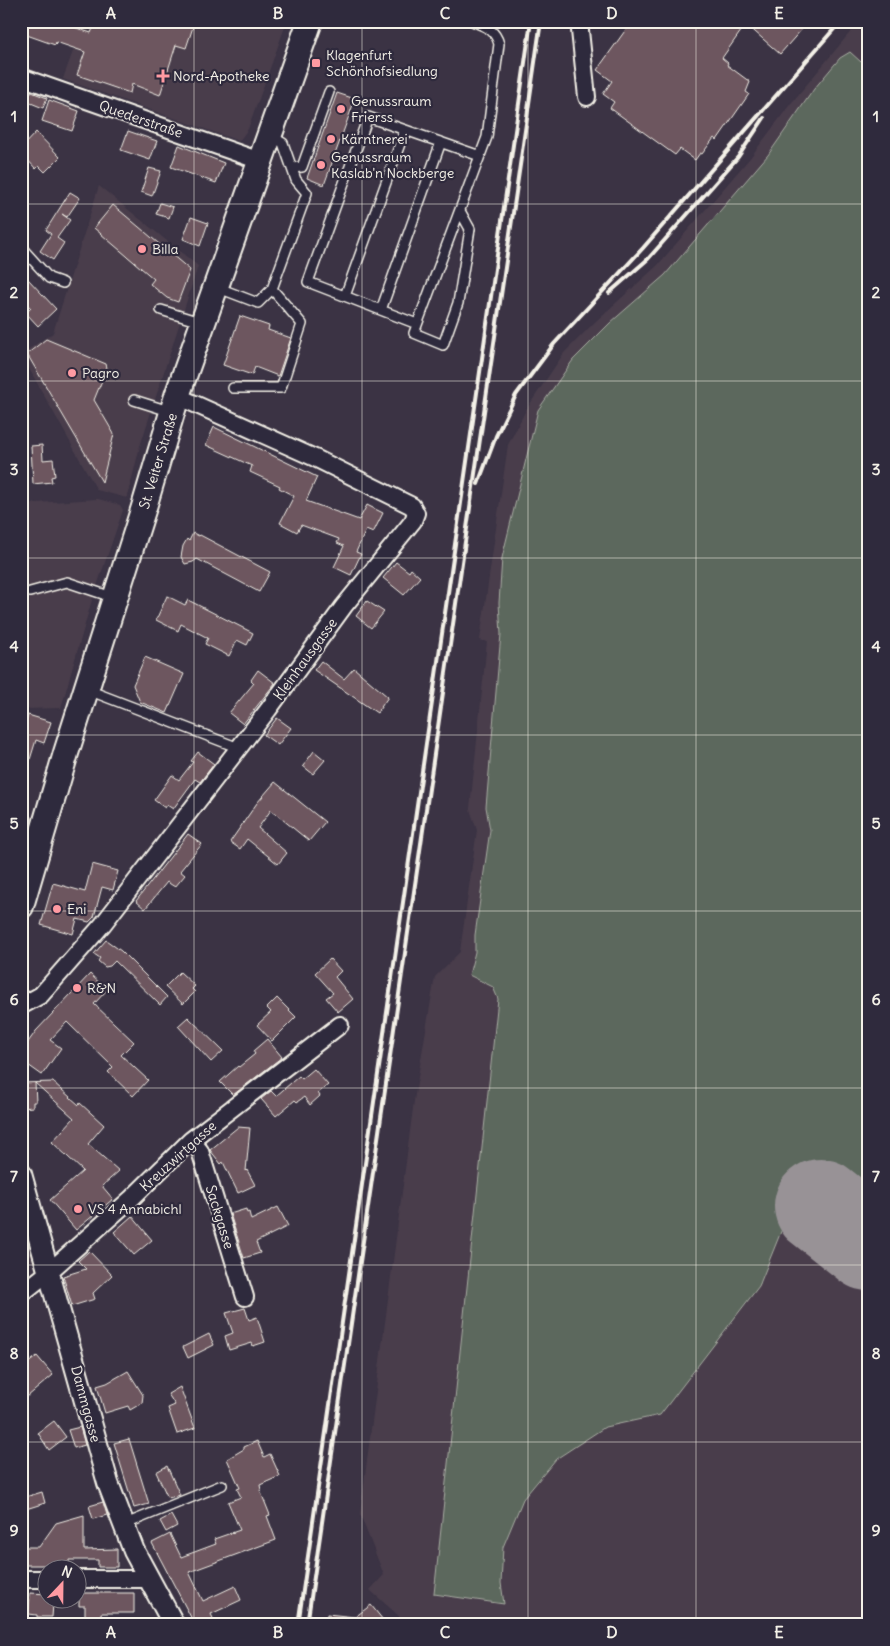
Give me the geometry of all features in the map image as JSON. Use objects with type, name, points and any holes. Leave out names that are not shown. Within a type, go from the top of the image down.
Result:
[{"type":"main road","name":"St. Veiter Straße","points":[[21,906],[175,404],[310,21]]},
{"type":"street","points":[[579,21],[587,97]]},
{"type":"street","name":"Quederstraße","points":[[21,77],[260,161]]},
{"type":"street","name":"Kleinhausgasse","points":[[21,1006],[41,995],[103,924],[239,748],[344,606],[413,521],[416,513],[412,506],[314,458],[175,404]]},
{"type":"street","name":"Kreuzwirtgasse","points":[[21,1294],[50,1271],[132,1198],[191,1140],[340,1024]]},
{"type":"street","name":"Sackgasse","points":[[191,1140],[200,1151],[245,1297]]},
{"type":"street","name":"Dammgasse","points":[[21,1174],[50,1271],[108,1483],[134,1551],[174,1625]]},
{"type":"street","points":[[21,1579],[38,1579]]},
{"type":"street","points":[[88,1579],[148,1579]]},
{"type":"lane","points":[[460,211],[470,229],[458,303],[443,345],[414,333],[487,137],[499,44],[494,32],[488,27],[472,21]]},
{"type":"lane","points":[[292,168],[302,167],[329,92]]},
{"type":"lane","points":[[417,324],[308,282],[368,117],[480,156]]},
{"type":"lane","points":[[345,296],[405,130]]},
{"type":"lane","points":[[216,287],[258,303],[272,289],[307,193],[296,180],[283,143],[270,134]]},
{"type":"lane","points":[[381,310],[441,142]]},
{"type":"lane","points":[[21,247],[49,278],[63,283]]},
{"type":"lane","points":[[233,388],[281,388],[302,324],[272,289]]},
{"type":"lane","points":[[161,310],[203,323]]},
{"type":"lane","points":[[134,400],[175,404]]},
{"type":"lane","points":[[30,592],[67,582],[115,598]]},
{"type":"lane","points":[[86,690],[239,748]]},
{"type":"lane","points":[[123,1525],[222,1485]]},
{"type":"shaded area","points":[[84,21],[287,21],[248,129],[239,141],[63,79]]},
{"type":"shaded area","points":[[861,21],[869,21],[869,1625],[399,1625],[399,1616],[370,1590],[384,1575],[360,1514],[414,1101],[435,977],[460,952],[477,830],[470,809],[487,642],[480,640],[508,445],[526,410],[564,353],[596,321],[657,266],[750,158],[789,106]]},
{"type":"shaded area","points":[[850,52],[861,62],[869,55],[869,1195],[830,1165],[782,1229],[759,1286],[660,1415],[605,1427],[556,1459],[523,1499],[503,1547],[501,1583],[504,1604],[434,1594],[498,999],[493,987],[469,975],[475,952],[475,935],[490,830],[486,807],[501,634],[499,603],[502,558],[538,410],[573,360],[610,323],[665,275],[768,155],[814,89],[840,58]]},
{"type":"shaded area","points":[[99,186],[198,266],[140,446],[127,498],[97,490],[21,354],[53,333]]},
{"type":"shaded area","points":[[98,499],[120,505],[123,510],[91,603],[61,708],[21,709],[21,504]]},
{"type":"shaded area","points":[[21,1218],[33,1262],[21,1257]]},
{"type":"building","points":[[29,21],[63,21],[62,23],[91,33],[96,21],[195,21],[186,48],[176,45],[160,95],[132,84],[130,93],[77,75],[85,52],[56,42],[55,45],[24,34]]},
{"type":"building","points":[[632,21],[809,21],[780,54],[746,24],[722,58],[728,63],[727,65],[750,82],[746,92],[749,94],[717,140],[714,138],[695,160],[680,149],[675,155],[610,108],[614,102],[603,94],[612,81],[597,70]]},
{"type":"building","points":[[29,91],[47,98],[43,108],[26,101]]},
{"type":"building","name":"Kärntnerei","points":[[337,93],[355,99],[324,185],[307,178]]},
{"type":"building","points":[[49,100],[79,111],[72,131],[42,121]]},
{"type":"building","points":[[128,131],[157,141],[150,160],[121,150]]},
{"type":"building","points":[[36,132],[60,157],[45,172],[39,166],[36,169],[24,156],[27,154],[21,148]]},
{"type":"building","points":[[179,145],[224,163],[216,183],[171,167]]},
{"type":"building","points":[[149,168],[161,171],[152,196],[141,192]]},
{"type":"building","points":[[70,192],[80,198],[67,217],[62,214],[70,220],[57,238],[64,243],[53,260],[40,251],[51,234],[46,230]]},
{"type":"building","points":[[160,203],[173,207],[169,218],[156,214]]},
{"type":"building","name":"Billa","points":[[113,205],[190,270],[178,302],[167,298],[150,284],[154,279],[94,228]]},
{"type":"building","points":[[191,217],[208,223],[200,246],[183,239]]},
{"type":"building","points":[[28,279],[56,309],[38,326],[26,313],[31,308],[21,298],[21,285]]},
{"type":"building","points":[[240,316],[269,326],[268,330],[291,338],[278,376],[255,367],[252,375],[223,365]]},
{"type":"building","points":[[46,339],[106,364],[107,368],[94,400],[114,434],[102,482],[27,354]]},
{"type":"building","points":[[214,427],[317,477],[306,501],[359,520],[367,505],[383,513],[373,533],[366,530],[356,552],[361,554],[351,575],[334,567],[344,546],[337,543],[339,539],[301,525],[297,532],[280,523],[294,496],[279,488],[280,486],[250,472],[252,466],[206,445]]},
{"type":"building","points":[[42,445],[43,460],[53,459],[55,476],[51,477],[52,482],[33,484],[31,446]]},
{"type":"building","points":[[193,533],[270,572],[259,592],[197,559],[185,564],[181,557],[183,546],[187,539],[189,541]]},
{"type":"building","points":[[396,562],[409,572],[411,569],[420,577],[404,595],[383,578]]},
{"type":"building","points":[[167,596],[185,605],[188,600],[253,633],[247,645],[237,640],[229,656],[205,644],[208,638],[181,624],[178,631],[156,620]]},
{"type":"building","points":[[367,601],[384,612],[371,628],[356,616]]},
{"type":"building","points":[[145,657],[184,674],[167,713],[140,702],[133,685]]},
{"type":"building","points":[[321,661],[344,679],[354,668],[388,697],[377,713],[314,670]]},
{"type":"building","points":[[258,670],[275,683],[243,724],[229,713],[254,683],[251,680]]},
{"type":"building","points":[[28,715],[51,722],[44,743],[36,740],[24,779],[21,778],[21,720],[26,722]]},
{"type":"building","points":[[277,718],[291,728],[278,745],[264,735]]},
{"type":"building","points":[[314,751],[325,760],[313,774],[303,766]]},
{"type":"building","points":[[198,752],[214,764],[200,782],[195,779],[173,809],[167,805],[165,808],[154,800],[172,775],[179,780]]},
{"type":"building","points":[[275,782],[325,822],[309,841],[271,810],[258,828],[287,853],[278,864],[247,839],[240,849],[230,842],[257,803]]},
{"type":"building","points":[[188,834],[202,844],[180,871],[185,875],[175,887],[167,882],[145,909],[136,901]]},
{"type":"building","points":[[92,864],[118,871],[113,890],[102,887],[94,917],[89,922],[77,919],[73,934],[41,925],[53,883],[85,892]]},
{"type":"building","points":[[106,940],[121,951],[167,997],[160,1005],[115,961],[110,966],[105,967],[98,961],[100,958],[94,954]]},
{"type":"building","points":[[330,959],[341,971],[335,977],[353,999],[338,1012],[326,998],[333,993],[315,973]]},
{"type":"building","points":[[180,972],[195,986],[192,989],[195,992],[183,1004],[165,987]]},
{"type":"building","points":[[90,974],[107,990],[94,1004],[134,1042],[121,1055],[148,1080],[133,1096],[108,1072],[113,1067],[67,1022],[50,1040],[61,1048],[42,1075],[21,1060],[21,1052],[36,1031]]},
{"type":"building","points":[[277,998],[296,1017],[272,1041],[257,1025],[271,1012],[267,1008]]},
{"type":"building","points":[[188,1017],[223,1051],[211,1062],[178,1026]]},
{"type":"building","points":[[267,1039],[282,1057],[233,1095],[220,1082],[255,1054],[253,1051]]},
{"type":"building","points":[[314,1069],[328,1085],[318,1093],[320,1096],[310,1105],[304,1097],[297,1102],[295,1100],[276,1116],[261,1099],[271,1091],[276,1096],[299,1076],[302,1079]]},
{"type":"building","points":[[53,1082],[104,1125],[88,1144],[119,1171],[102,1186],[113,1199],[76,1230],[50,1200],[83,1171],[52,1142],[74,1118],[35,1083],[36,1102],[33,1102],[33,1107],[21,1108],[21,1083]]},
{"type":"building","points":[[238,1127],[250,1128],[246,1171],[255,1185],[238,1193],[223,1162],[221,1164],[210,1150]]},
{"type":"building","points":[[278,1207],[288,1226],[256,1242],[260,1253],[244,1258],[230,1214],[246,1209],[251,1220]]},
{"type":"building","points":[[132,1216],[152,1240],[134,1255],[114,1232]]},
{"type":"building","points":[[89,1251],[112,1275],[93,1293],[95,1299],[72,1306],[63,1276],[86,1269],[78,1261]]},
{"type":"building","points":[[245,1308],[249,1320],[257,1317],[265,1342],[253,1346],[252,1343],[229,1350],[225,1336],[233,1333],[226,1313]]},
{"type":"building","points":[[209,1334],[214,1345],[188,1358],[183,1347]]},
{"type":"building","points":[[37,1356],[53,1375],[21,1402],[21,1369]]},
{"type":"building","points":[[128,1371],[143,1395],[142,1403],[130,1410],[128,1406],[105,1413],[97,1386],[107,1383]]},
{"type":"building","points":[[180,1387],[195,1428],[177,1434],[168,1408],[175,1405],[168,1394]]},
{"type":"building","points":[[54,1421],[66,1437],[49,1450],[38,1433]]},
{"type":"building","points":[[80,1427],[85,1445],[74,1448],[68,1430]]},
{"type":"building","points":[[129,1439],[149,1504],[134,1508],[114,1443]]},
{"type":"building","points":[[257,1441],[264,1457],[270,1454],[280,1476],[260,1485],[260,1490],[270,1515],[267,1516],[276,1540],[189,1572],[203,1601],[235,1586],[241,1600],[211,1614],[216,1625],[195,1625],[152,1543],[170,1534],[181,1557],[216,1544],[214,1539],[240,1530],[228,1502],[241,1497],[237,1489],[240,1488],[227,1459],[244,1449],[244,1447]]},
{"type":"building","points":[[167,1466],[180,1495],[168,1498],[156,1472]]},
{"type":"building","points":[[42,1492],[45,1503],[26,1509],[22,1498]]},
{"type":"building","points":[[103,1502],[107,1515],[93,1519],[89,1506]]},
{"type":"building","points":[[84,1515],[84,1550],[117,1549],[117,1567],[98,1567],[98,1560],[88,1560],[88,1558],[38,1558],[38,1565],[21,1565],[21,1547],[39,1547],[56,1523]]},
{"type":"building","points":[[171,1515],[177,1526],[166,1532],[160,1521]]},
{"type":"building","points":[[30,1593],[38,1593],[38,1608],[53,1608],[52,1617],[37,1617],[37,1615],[29,1614]]},
{"type":"building","points":[[88,1593],[134,1593],[134,1613],[101,1613],[101,1625],[85,1625],[85,1608],[88,1608]]},
{"type":"building","points":[[371,1605],[387,1625],[361,1625],[358,1620],[358,1625],[326,1625],[327,1614],[355,1617]]},
{"type":"runway","points":[[821,1206],[869,1244]]},
{"type":"railway","points":[[298,1625],[531,21]]},
{"type":"railway","points":[[307,1625],[541,21]]},
{"type":"railway","points":[[478,484],[496,436],[516,395],[554,344],[643,248],[841,21]]},
{"type":"railway","points":[[609,293],[648,259],[738,157],[764,118]]},
{"type":"place","name":"Klagenfurt Schönhofsiedlung","points":[[316,63]]},
{"type":"place","name":"Nord-Apotheke","points":[[163,76]]},
{"type":"place","name":"Genussraum Frierss","points":[[341,109]]},
{"type":"place","name":"Kärntnerei","points":[[331,139]]},
{"type":"place","name":"Genussraum Kaslab'n Nockberge","points":[[321,165]]},
{"type":"place","name":"Billa","points":[[142,249]]},
{"type":"place","name":"Pagro","points":[[72,373]]},
{"type":"place","name":"Eni","points":[[57,909]]},
{"type":"place","name":"R&N","points":[[77,988]]},
{"type":"place","name":"VS 4 Annabichl","points":[[78,1209]]}]
